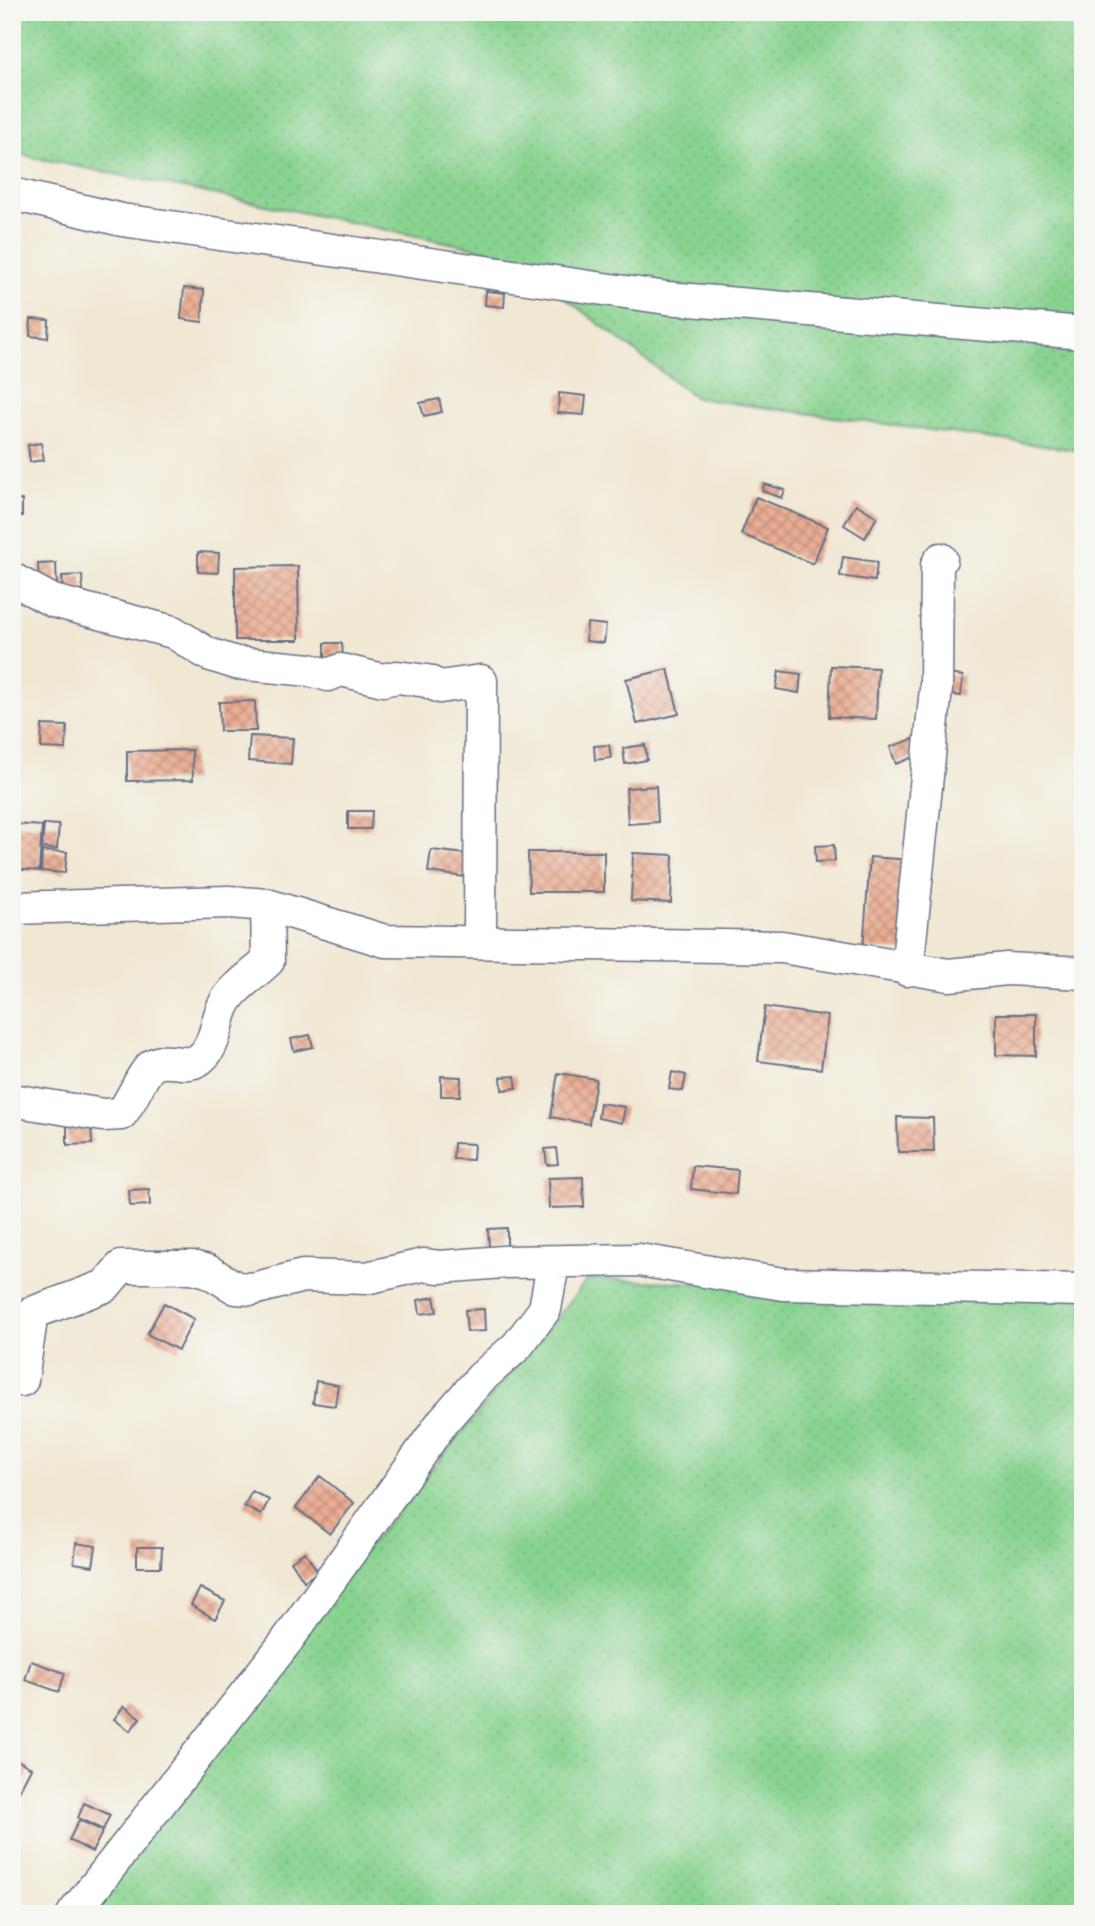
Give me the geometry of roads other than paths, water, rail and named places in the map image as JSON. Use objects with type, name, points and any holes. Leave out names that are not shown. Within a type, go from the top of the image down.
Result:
[{"type":"street","points":[[12,194],[122,220],[667,298],[1083,333]]},
{"type":"street","points":[[907,970],[936,689],[937,565],[941,559]]},
{"type":"street","points":[[12,579],[53,601],[173,632],[208,654],[236,663],[310,670],[328,675],[341,670],[383,680],[397,677],[426,681],[440,687],[481,681],[480,940]]},
{"type":"street","points":[[12,908],[229,902],[267,905],[385,941],[480,940],[782,947],[949,975],[1007,968],[1083,973]]},
{"type":"street","points":[[12,1100],[103,1115],[121,1114],[129,1106],[150,1066],[160,1062],[187,1065],[200,1060],[209,1051],[223,1005],[268,961],[267,905]]},
{"type":"street","points":[[12,1380],[22,1380],[32,1313],[105,1286],[121,1267],[192,1268],[208,1271],[236,1288],[253,1289],[303,1276],[366,1278],[423,1265],[440,1268],[503,1262],[553,1264],[639,1260],[783,1284],[1083,1290]]},
{"type":"street","points":[[73,1914],[286,1642],[444,1420],[481,1378],[517,1346],[545,1309],[553,1264]]}]
